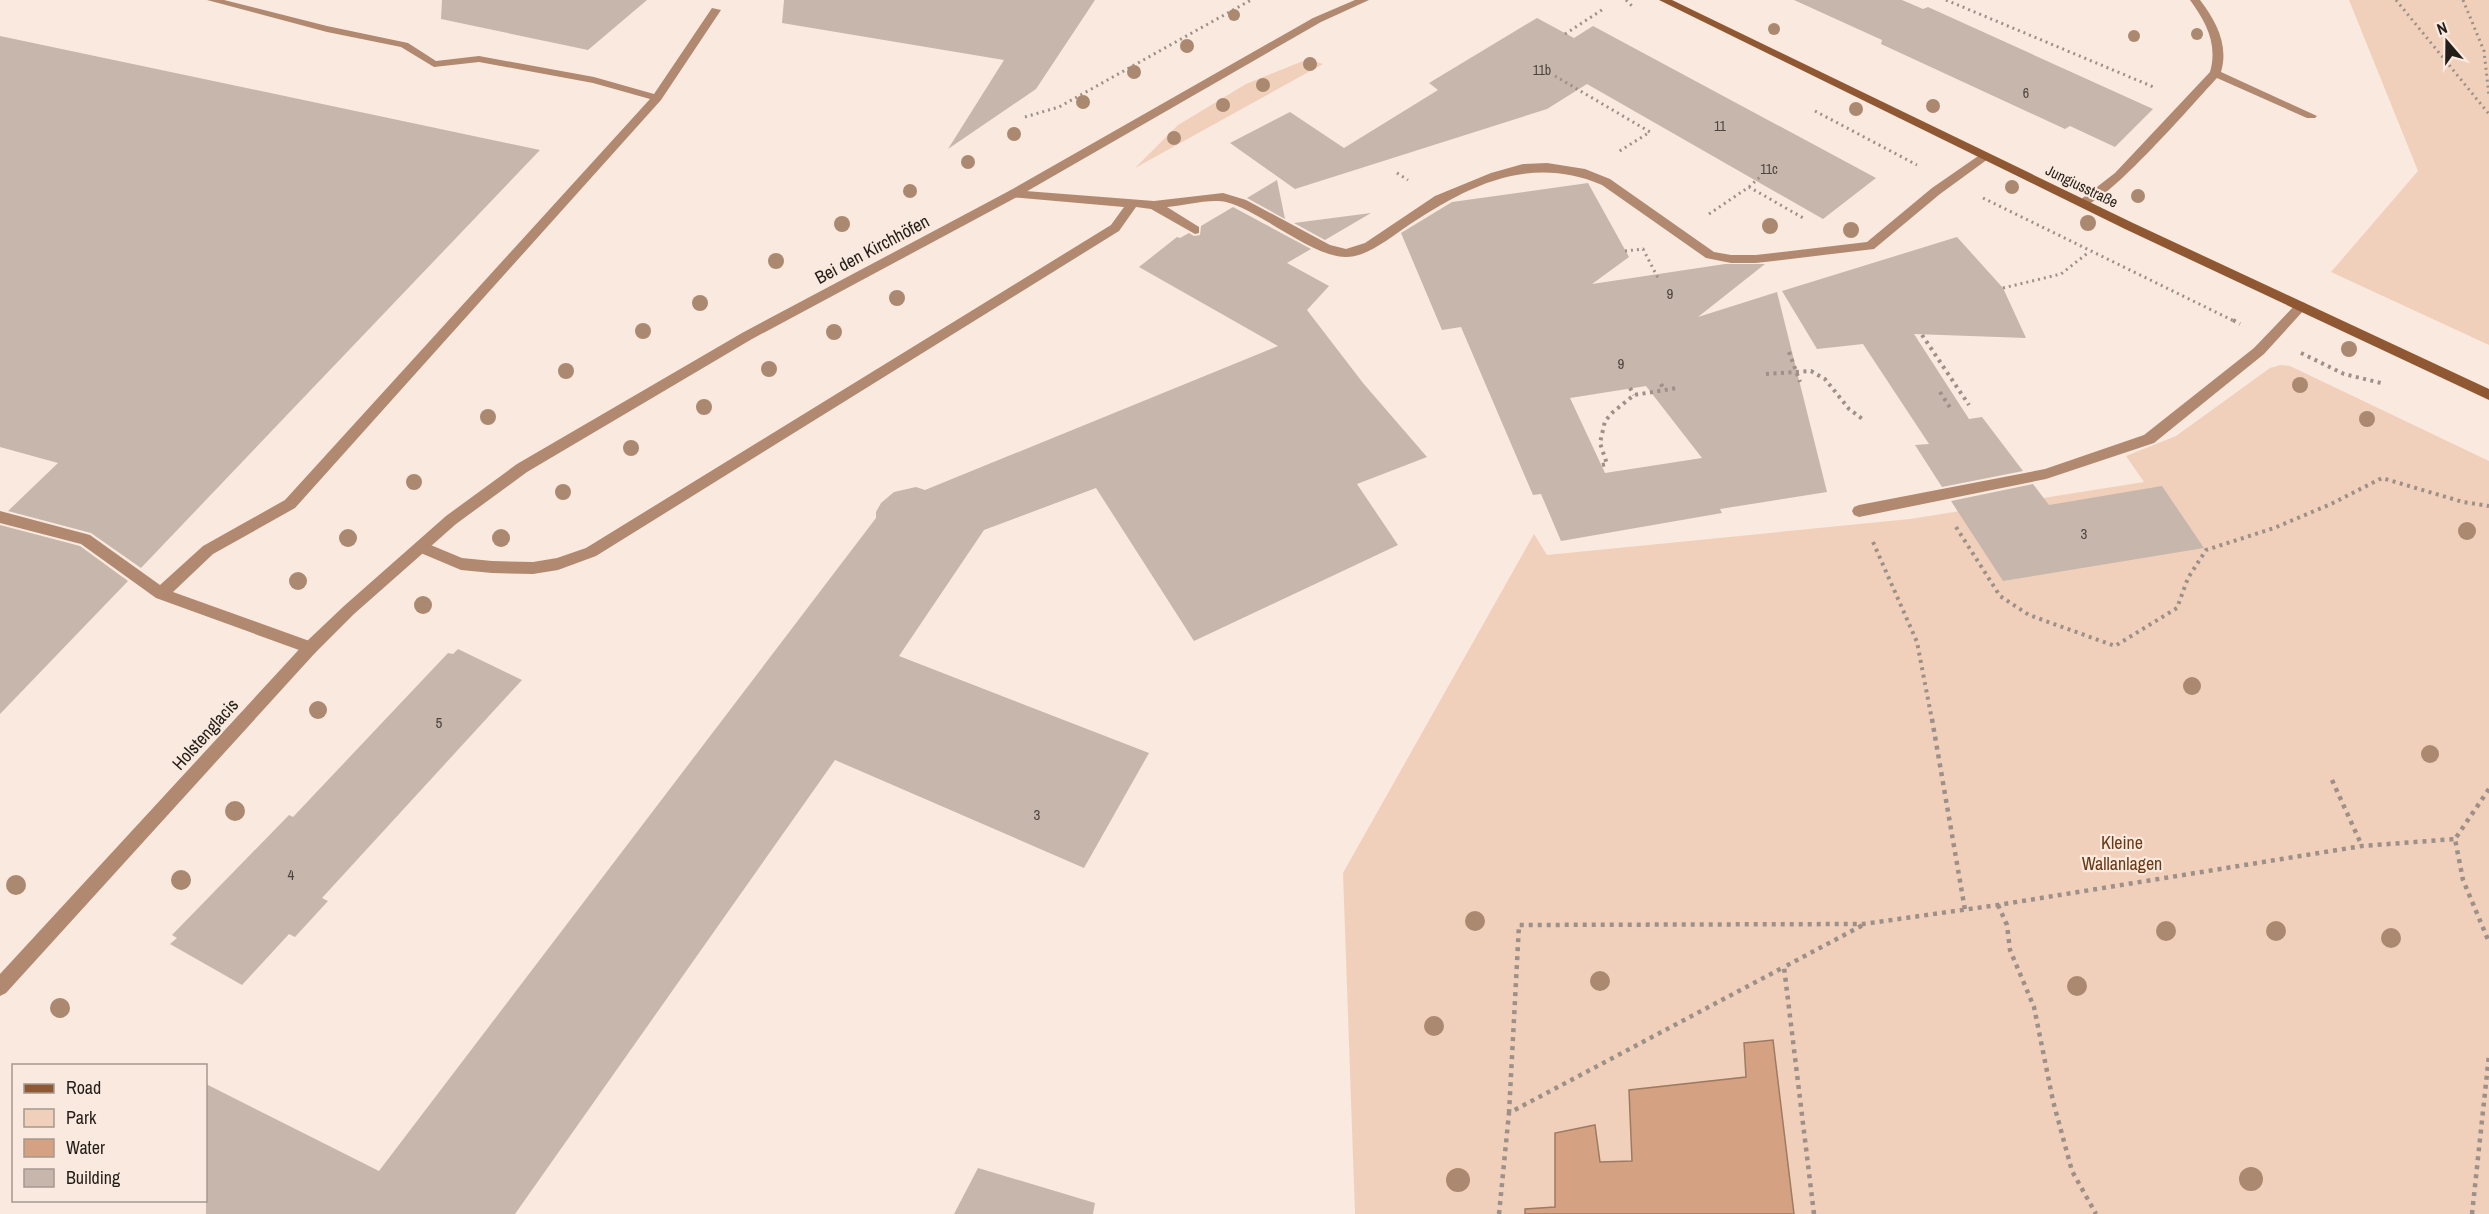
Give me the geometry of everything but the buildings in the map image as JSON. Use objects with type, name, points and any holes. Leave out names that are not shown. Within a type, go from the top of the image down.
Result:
[{"type":"street","points":[[212,0],[244,3],[327,29],[404,45],[434,64],[479,59],[594,80],[657,98]]},
{"type":"street","name":"Bei den Kirchhöfen","points":[[1317,20],[1343,0]]},
{"type":"street","name":"Bei den Kirchhöfen","points":[[450,520],[522,468],[747,336],[1013,194],[1317,20],[1364,0]]},
{"type":"street","name":"Jungiusstraße","points":[[1664,0],[1984,156],[2489,395]]},
{"type":"street","points":[[2084,203],[2119,176],[2190,103],[2215,73],[2220,63],[2216,36],[2210,20],[2195,0]]},
{"type":"street","points":[[160,594],[208,550],[290,504],[657,98],[716,10]]},
{"type":"street","points":[[2215,73],[2311,116]]},
{"type":"street","points":[[1013,194],[1154,205],[1223,197],[1242,203],[1326,248],[1346,253],[1369,246],[1439,199],[1495,176],[1523,168],[1547,167],[1585,173],[1605,182],[1710,255],[1731,259],[1756,259],[1869,246],[1949,181],[1984,156]]},
{"type":"street","points":[[421,546],[461,564],[492,567],[533,568],[558,564],[591,552],[1100,238],[1114,228],[1134,203]]},
{"type":"street","points":[[1154,205],[1195,230]]},
{"type":"street","points":[[1859,511],[2046,474],[2149,440],[2259,351],[2301,306]]},
{"type":"street","points":[[0,517],[85,539],[160,594],[310,648]]},
{"type":"street","name":"Holstenglacis","points":[[0,987],[310,648],[450,520]]},
{"type":"path","points":[[1025,117],[1059,107],[1251,0]]},
{"type":"path","points":[[1946,0],[2190,103]]},
{"type":"path","points":[[2397,0],[2489,114]]},
{"type":"path","points":[[2463,0],[2484,51],[2489,96]]},
{"type":"path","points":[[1565,34],[1605,8]]},
{"type":"path","points":[[1555,76],[1650,132],[1585,173]]},
{"type":"path","points":[[1809,107],[1827,119],[2090,252],[2344,374]]},
{"type":"path","points":[[1625,250],[1643,249],[1680,235],[1749,187],[1761,176]]},
{"type":"path","points":[[1749,187],[1815,225],[1832,251]]},
{"type":"path","points":[[1643,249],[1658,278]]},
{"type":"path","points":[[2003,288],[2061,274],[2090,252]]},
{"type":"path","points":[[1922,335],[1969,405]]},
{"type":"path","points":[[1789,352],[1800,382]]},
{"type":"path","points":[[1766,374],[1811,371],[1825,379],[1844,403],[1864,422]]},
{"type":"path","points":[[1661,384],[1664,390]]},
{"type":"path","points":[[1630,388],[1634,395]]},
{"type":"path","points":[[1602,465],[1607,464],[1600,443],[1605,421],[1622,403],[1634,395],[1677,388]]},
{"type":"path","points":[[1940,392],[1951,409]]},
{"type":"path","points":[[1935,496],[2000,596],[2029,615],[2115,646],[2177,608],[2188,578],[2206,550],[2303,516],[2382,478],[2463,502],[2489,506]]},
{"type":"path","points":[[1859,511],[1917,642],[1965,910]]},
{"type":"path","points":[[2332,780],[2362,846]]},
{"type":"path","points":[[2489,789],[2455,840],[2463,880],[2489,942]]},
{"type":"path","points":[[1499,1214],[1509,1113],[1519,925],[1863,924],[1998,905],[2362,846],[2455,840]]},
{"type":"path","points":[[1998,905],[2007,925],[2010,950],[2034,1007],[2053,1101],[2072,1171],[2096,1214]]},
{"type":"path","points":[[1509,1113],[1863,924]]},
{"type":"path","points":[[1784,967],[1814,1214]]},
{"type":"path","points":[[2472,1214],[2489,1055]]},
{"type":"green space","points":[[2349,0],[2489,0],[2489,345],[2331,272],[2418,171]]},
{"type":"green space","points":[[1308,59],[1323,64],[1135,168],[1178,125],[1246,84]]},
{"type":"green space","name":"Kleine Wallanlagen","points":[[2280,365],[2290,366],[2489,461],[2489,1214],[1355,1214],[1343,873],[1534,534],[1547,555],[1910,519],[2144,482],[2126,456],[2176,436],[2270,368]]},
{"type":"water","points":[[1773,1040],[1794,1214],[1525,1214],[1525,1209],[1555,1207],[1555,1133],[1595,1125],[1600,1162],[1632,1161],[1629,1090],[1746,1077],[1744,1043]]}]
